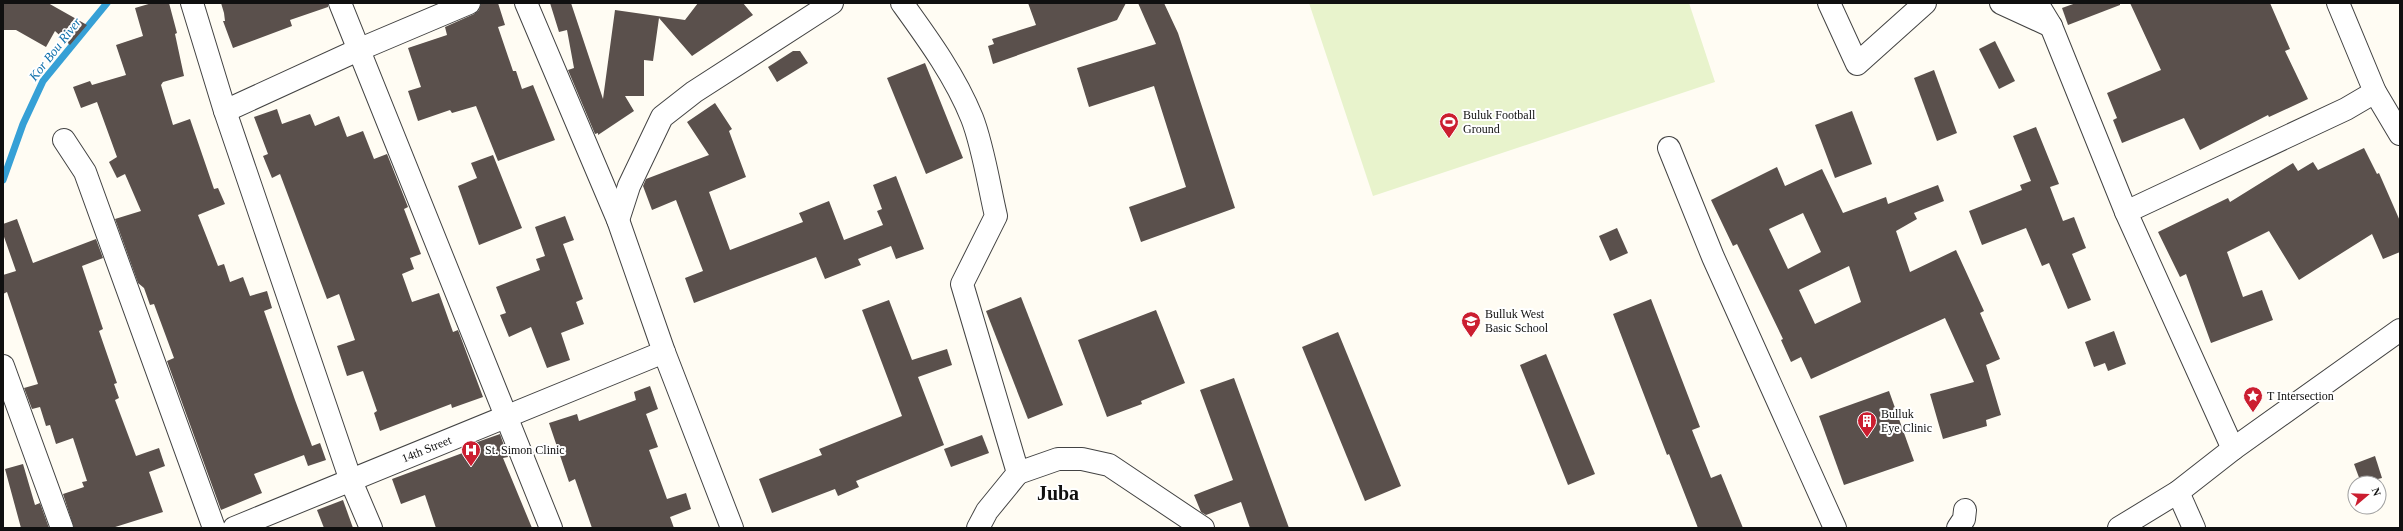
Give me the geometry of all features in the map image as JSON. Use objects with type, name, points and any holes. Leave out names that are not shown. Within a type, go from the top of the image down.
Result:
[{"type":"street","points":[[192,3],[225,111],[350,481],[371,528]]},
{"type":"street","points":[[340,3],[551,528]]},
{"type":"street","points":[[225,111],[358,50],[469,3]]},
{"type":"street","points":[[526,3],[618,220],[664,352],[732,528]]},
{"type":"street","points":[[618,220],[629,186],[662,118],[694,92],[832,3]]},
{"type":"street","points":[[902,3],[952,77],[974,126],[996,216],[962,284],[1018,473]]},
{"type":"street","points":[[1829,3],[1857,64],[1925,3]]},
{"type":"street","points":[[2001,3],[2051,26]]},
{"type":"street","points":[[2037,3],[2051,26],[2126,212],[2233,449]]},
{"type":"street","points":[[2338,3],[2375,92],[2400,134]]},
{"type":"street","points":[[2126,212],[2346,109],[2375,92]]},
{"type":"street","points":[[64,140],[85,172],[214,528]]},
{"type":"street","points":[[1669,148],[1713,257],[1835,528]]},
{"type":"street","points":[[2119,528],[2178,492],[2233,449],[2400,330]]},
{"type":"street","name":"14th Street","points":[[234,528],[507,418],[664,352]]},
{"type":"street","points":[[3,366],[62,528]]},
{"type":"street","points":[[978,528],[987,511],[1018,473],[1058,459],[1082,459],[1109,465],[1203,528]]},
{"type":"street","points":[[2178,492],[2194,528]]},
{"type":"green space","name":"Buluk Football Ground","points":[[1309,3],[1689,3],[1715,82],[1373,196]]},
{"type":"building","points":[[4,3],[48,3],[87,25],[70,45],[55,31],[46,47],[16,30],[4,30]]},
{"type":"building","points":[[152,3],[169,3],[177,33],[175,34],[184,76],[163,82],[161,85],[173,125],[190,119],[214,189],[218,188],[225,204],[198,215],[218,266],[224,264],[230,282],[243,277],[250,296],[267,291],[272,308],[264,311],[295,400],[312,446],[320,443],[326,460],[308,466],[304,455],[254,474],[262,493],[221,510],[167,361],[174,358],[154,304],[150,305],[144,288],[138,283],[115,219],[141,211],[125,174],[117,178],[109,162],[117,157],[97,102],[81,108],[73,87],[90,81],[92,85],[126,75],[116,45],[143,36],[135,8]]},
{"type":"building","points":[[221,3],[328,3],[328,7],[290,20],[292,26],[233,48],[223,21],[225,21]]},
{"type":"building","points":[[481,3],[498,3],[505,25],[498,27],[513,71],[516,71],[522,89],[533,85],[555,140],[498,161],[476,106],[452,113],[450,110],[418,121],[408,91],[421,87],[408,48],[447,35],[445,27],[474,14],[479,10]]},
{"type":"building","points":[[550,3],[571,3],[603,99],[615,10],[685,20],[698,3],[743,3],[753,15],[692,56],[659,18],[653,61],[644,60],[644,96],[625,96],[634,111],[598,135],[598,133],[595,134],[568,70],[574,68],[567,30],[559,32]]},
{"type":"building","points":[[1028,3],[1126,3],[1117,20],[993,64],[988,46],[994,44],[992,39],[1036,25]]},
{"type":"building","points":[[1138,3],[1164,3],[1178,33],[1235,208],[1141,242],[1129,207],[1186,187],[1154,86],[1089,107],[1077,68],[1156,44]]},
{"type":"building","points":[[2076,3],[2120,3],[2120,5],[2068,25],[2062,8]]},
{"type":"building","points":[[2130,3],[2270,3],[2290,49],[2285,51],[2308,99],[2269,117],[2268,115],[2200,150],[2184,118],[2122,143],[2113,120],[2117,118],[2107,93],[2161,70]]},
{"type":"building","points":[[1995,41],[2015,81],[1999,89],[1979,49]]},
{"type":"building","points":[[793,51],[800,51],[808,63],[777,82],[768,67]]},
{"type":"building","points":[[925,63],[963,158],[926,174],[887,78]]},
{"type":"building","points":[[1934,70],[1957,133],[1937,141],[1914,78]]},
{"type":"building","points":[[715,103],[732,129],[729,131],[746,177],[709,192],[730,250],[803,222],[799,213],[829,201],[844,240],[883,225],[877,211],[882,209],[873,185],[896,176],[924,249],[896,259],[891,246],[858,259],[861,265],[825,279],[816,257],[694,303],[685,278],[703,271],[676,200],[652,210],[643,186],[646,179],[709,155],[687,122]]},
{"type":"building","points":[[277,109],[282,124],[310,114],[315,126],[339,116],[347,137],[363,131],[374,159],[387,154],[408,207],[404,209],[421,254],[410,258],[414,269],[402,274],[412,302],[439,293],[453,332],[458,330],[483,397],[452,408],[451,404],[380,431],[374,413],[377,411],[363,371],[347,376],[337,346],[355,340],[339,294],[327,299],[280,174],[272,178],[263,156],[268,154],[254,117]]},
{"type":"building","points":[[1852,111],[1872,164],[1835,178],[1815,125]]},
{"type":"building","points":[[2036,127],[2059,184],[2050,187],[2063,221],[2074,217],[2086,248],[2072,254],[2091,300],[2068,309],[2049,263],[2042,266],[2026,228],[1982,245],[1969,211],[2022,190],[2020,185],[2031,181],[2013,136]]},
{"type":"building","points":[[2364,148],[2377,174],[2379,173],[2400,221],[2400,252],[2383,259],[2372,234],[2299,280],[2269,231],[2227,252],[2243,297],[2262,290],[2273,320],[2211,343],[2186,274],[2180,277],[2158,232],[2228,198],[2230,202],[2293,163],[2298,171],[2313,162],[2318,170]]},
{"type":"building","points":[[493,155],[522,228],[479,245],[458,186],[477,178],[471,163]]},
{"type":"building","points":[[1777,167],[1785,186],[1822,169],[1843,213],[1886,197],[1888,204],[1938,185],[1944,201],[1914,213],[1917,219],[1896,231],[1910,272],[1956,250],[1984,311],[1980,313],[2000,359],[1986,365],[2001,415],[1986,420],[1987,426],[1943,439],[1930,394],[1974,382],[1945,318],[1811,379],[1801,357],[1791,362],[1781,340],[1783,339],[1737,244],[1733,246],[1711,200]],"holes":[[[1803,213],[1821,252],[1788,269],[1769,229]],[[1849,266],[1861,302],[1815,324],[1799,290]]]},
{"type":"building","points":[[565,216],[574,240],[563,244],[583,299],[576,302],[584,324],[561,333],[570,360],[547,368],[531,327],[509,337],[500,315],[506,313],[496,287],[540,270],[536,259],[545,256],[535,227]]},
{"type":"building","points":[[17,219],[33,263],[96,239],[103,258],[82,266],[103,329],[99,331],[117,383],[114,384],[119,398],[115,400],[136,456],[159,448],[165,466],[149,472],[163,512],[112,528],[74,528],[63,494],[84,487],[82,482],[87,481],[73,438],[56,444],[50,425],[46,426],[40,407],[32,409],[24,388],[38,384],[7,292],[3,294],[3,275],[16,271],[3,234],[3,224]]},
{"type":"building","points":[[1617,228],[1628,253],[1610,261],[1599,236]]},
{"type":"building","points":[[1021,297],[1063,405],[1028,419],[986,311]]},
{"type":"building","points":[[1651,299],[1700,427],[1692,430],[1711,478],[1721,474],[1743,528],[1698,528],[1669,454],[1667,455],[1613,314]]},
{"type":"building","points":[[889,300],[912,360],[947,349],[952,365],[918,377],[944,445],[856,481],[859,487],[838,496],[835,489],[772,513],[759,479],[822,455],[819,449],[902,416],[862,310]]},
{"type":"building","points":[[1156,310],[1185,383],[1141,401],[1142,404],[1107,417],[1078,340]]},
{"type":"building","points":[[2114,331],[2126,364],[2108,371],[2105,363],[2094,367],[2085,342]]},
{"type":"building","points":[[1338,332],[1401,486],[1365,501],[1302,347]]},
{"type":"building","points":[[1546,354],[1595,474],[1568,485],[1520,365]]},
{"type":"building","points":[[1234,378],[1289,528],[1250,528],[1241,502],[1206,515],[1201,512],[1194,495],[1233,480],[1200,390]]},
{"type":"building","points":[[650,386],[658,409],[646,414],[658,447],[649,450],[667,499],[686,493],[691,509],[670,517],[674,528],[592,528],[575,479],[569,482],[549,423],[577,414],[579,421],[636,400],[634,392]]},
{"type":"building","name":"Bulluk Eye Clinic","points":[[1889,391],[1914,461],[1844,485],[1819,416]]},
{"type":"building","points":[[500,434],[508,457],[503,458],[532,528],[436,528],[425,495],[401,504],[392,479],[468,451],[466,446]]},
{"type":"building","points":[[982,435],[989,453],[951,467],[944,449]]},
{"type":"building","points":[[2375,456],[2381,475],[2358,475],[2354,464]]},
{"type":"building","points":[[23,464],[35,505],[40,503],[49,528],[21,528],[5,469]]},
{"type":"building","points":[[343,500],[353,528],[324,528],[317,510]]},
{"type":"waterway","name":"Kor Bou River","points":[[3,180],[23,124],[43,81],[107,3]]},
{"type":"place","name":"Buluk Football Ground","points":[[1449,139]]},
{"type":"place","name":"Bulluk West Basic School","points":[[1471,338]]},
{"type":"place","name":"T Intersection","points":[[2253,413]]},
{"type":"place","name":"Bulluk Eye Clinic","points":[[1867,438]]},
{"type":"place","name":"St. Simon Clinic","points":[[471,467]]},
{"type":"district","name":"Juba","points":[[1058,493]]}]
